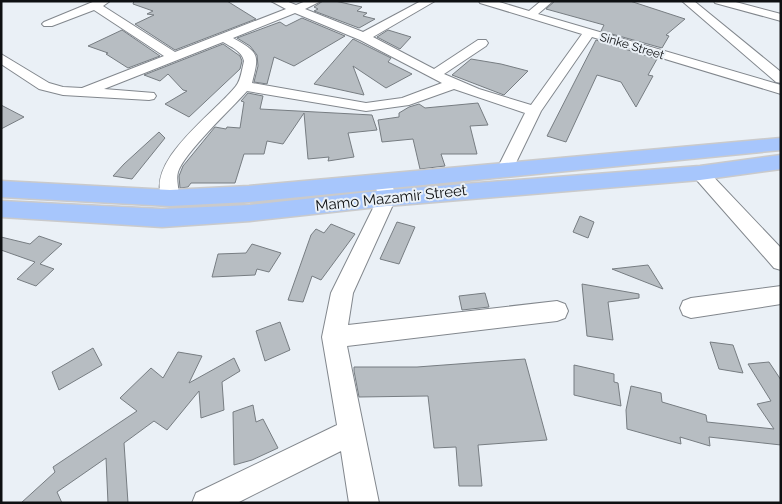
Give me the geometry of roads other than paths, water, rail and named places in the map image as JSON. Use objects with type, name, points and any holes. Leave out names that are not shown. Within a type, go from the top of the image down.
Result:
[{"type":"main road","name":"Mamo Mazamir Street","points":[[1,210],[162,218],[250,213],[505,169],[781,144]]},
{"type":"main road","name":"Mamo Mazamir Street","points":[[1,189],[170,198],[386,189],[700,172],[781,162]]},
{"type":"street","points":[[276,1],[364,37],[454,84],[481,95],[534,111]]},
{"type":"street","points":[[84,92],[316,1]]},
{"type":"street","points":[[364,37],[430,1]]},
{"type":"street","name":"Sinke Street","points":[[484,1],[781,90]]},
{"type":"street","name":"Sinke Street","points":[[503,1],[781,83]]},
{"type":"street","points":[[535,11],[548,1]]},
{"type":"street","points":[[687,1],[781,79]]},
{"type":"street","points":[[719,1],[781,18]]},
{"type":"street","points":[[768,1],[781,10]]},
{"type":"street","points":[[48,24],[99,3],[174,56]]},
{"type":"street","points":[[505,169],[534,111],[589,33]]},
{"type":"street","points":[[170,198],[169,173],[178,156],[244,86],[251,62],[250,56],[242,48],[222,37]]},
{"type":"street","points":[[434,75],[482,43]]},
{"type":"street","points":[[1,58],[44,86],[63,91],[149,96]]},
{"type":"street","points":[[244,86],[366,107],[404,102],[454,84]]},
{"type":"street","points":[[700,172],[781,262]]},
{"type":"street","points":[[364,503],[334,336],[342,293],[386,189]]},
{"type":"street","points":[[691,308],[781,295]]},
{"type":"street","points":[[334,336],[557,311]]},
{"type":"street","points":[[206,503],[352,431]]}]
